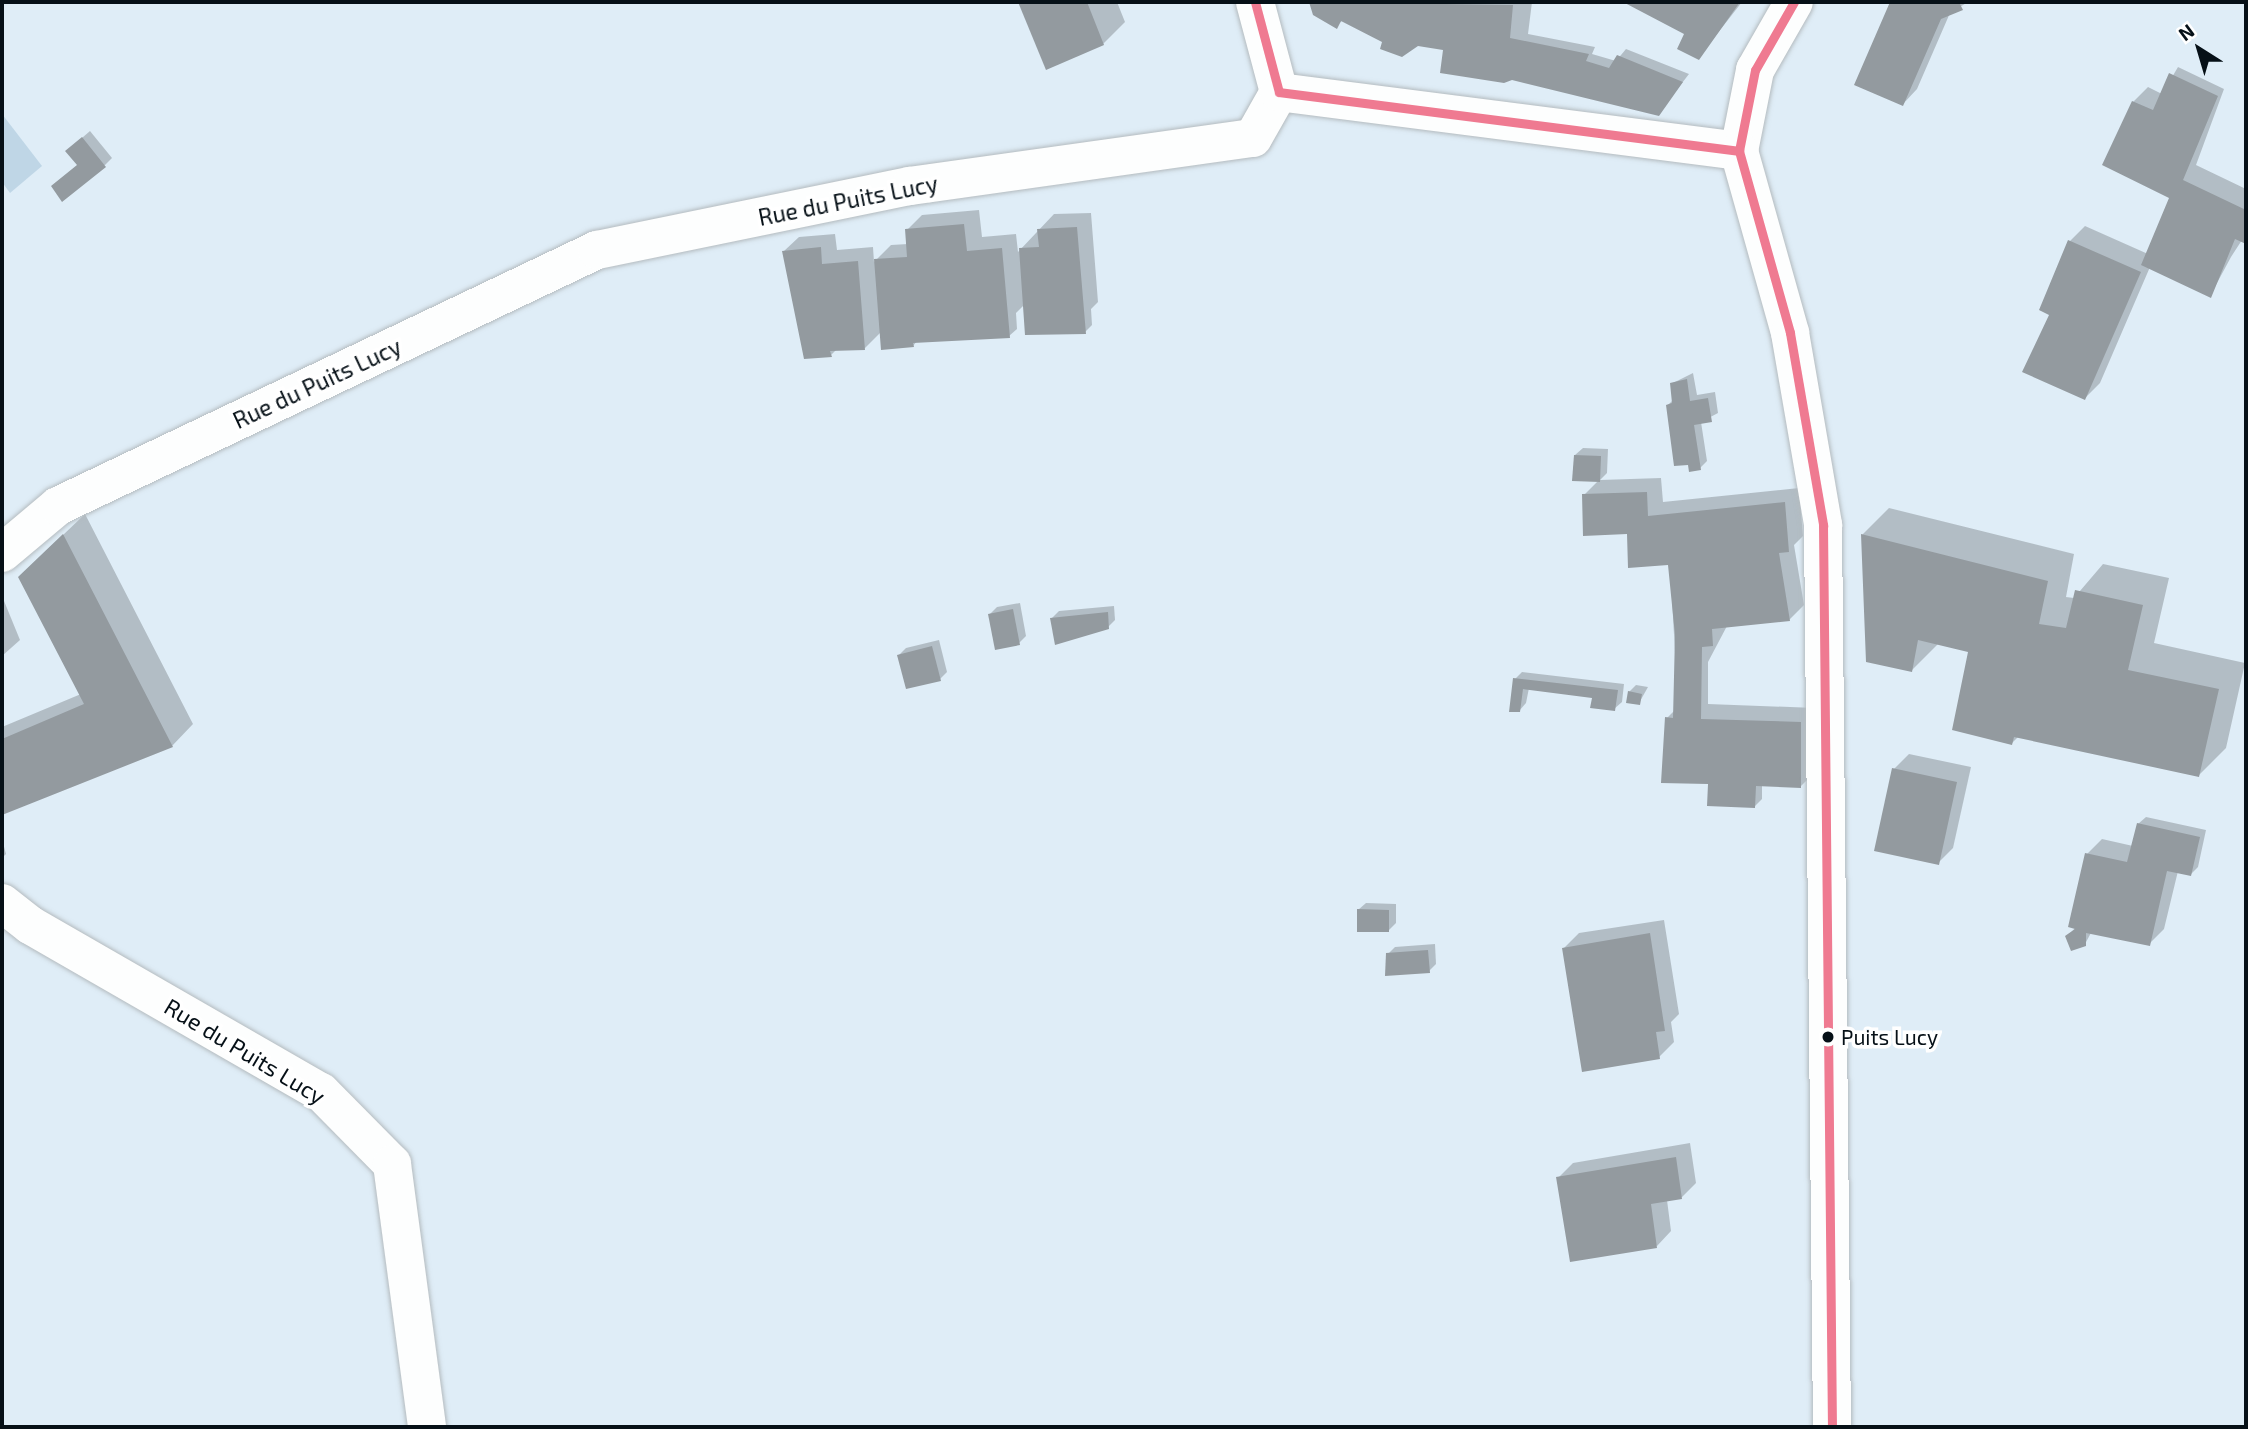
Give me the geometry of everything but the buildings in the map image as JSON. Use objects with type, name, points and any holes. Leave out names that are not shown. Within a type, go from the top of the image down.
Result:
[{"type":"street","points":[[1255,2],[1279,92],[1739,151]]},
{"type":"street","points":[[1794,2],[1755,70],[1739,151],[1790,333],[1823,526],[1832,1427]]},
{"type":"street","name":"Rue du Puits Lucy","points":[[2,553],[58,506],[597,250],[910,186],[1253,138],[1279,92]]},
{"type":"street","name":"Rue du Puits Lucy","points":[[2,903],[30,925],[321,1092],[392,1164],[427,1427]]},
{"type":"shaded area","points":[[2,2],[2246,2],[2246,1427],[2,1427]]},
{"type":"water","points":[[2,114],[42,166],[10,193],[2,182]]},
{"type":"transit line","points":[[1255,2],[1279,92]]},
{"type":"transit line","points":[[1794,2],[1755,70],[1739,151],[1790,333],[1823,525],[1832,1427]]},
{"type":"transit line","points":[[1279,92],[1739,151]]},
{"type":"place","name":"Puits Lucy","points":[[1828,1037]]}]
